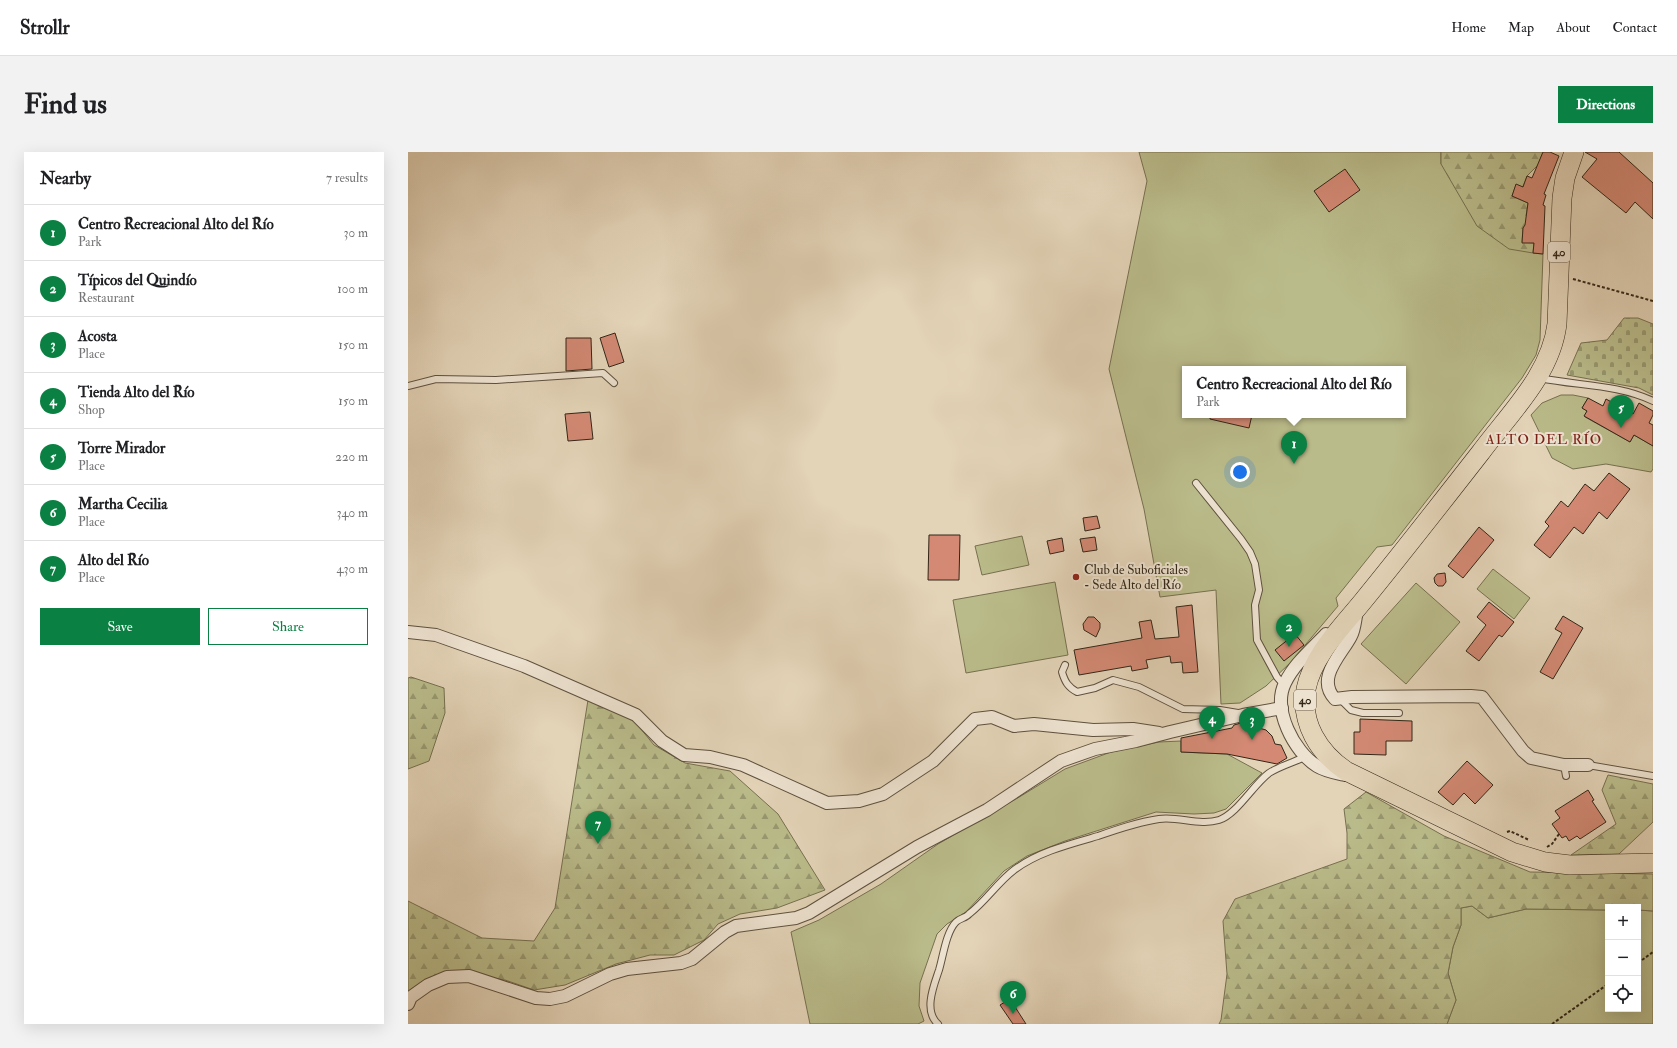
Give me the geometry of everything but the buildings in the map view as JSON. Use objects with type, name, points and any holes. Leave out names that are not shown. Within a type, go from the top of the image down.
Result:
[{"type":"main road","name":"40","points":[[1574,152],[1565,178],[1562,198],[1555,339],[1550,353],[1537,377],[1416,536],[1315,662],[1306,688],[1305,699],[1309,725],[1314,738],[1332,762],[1367,782],[1506,849],[1545,862],[1570,865],[1653,863]]},
{"type":"street","points":[[1367,782],[1317,766],[1305,757],[1289,735],[1282,708],[1284,685],[1299,663],[1416,536]]},
{"type":"street","points":[[1358,607],[1352,635],[1333,663],[1328,681],[1330,694],[1335,699],[1352,697],[1482,697],[1523,751],[1531,758],[1565,770],[1588,765]]},
{"type":"street","points":[[408,632],[436,635],[524,666],[636,715],[662,742],[684,755],[710,757],[743,765],[827,803],[859,801],[884,794],[933,762],[975,719],[992,717],[1014,726],[1034,724],[1093,730],[1132,729],[1162,734]]},
{"type":"street","points":[[408,1004],[412,997],[428,985],[447,977],[469,976],[536,998],[550,999],[565,996],[610,974],[627,969],[681,963],[692,959],[725,932],[736,926],[796,918],[809,913],[917,847],[987,810],[1061,761],[1089,751],[1243,715],[1282,708]]},
{"type":"lane","points":[[408,386],[436,379],[496,380],[602,373],[614,383]]},
{"type":"lane","points":[[1537,377],[1607,387],[1638,394],[1653,401]]},
{"type":"lane","points":[[1196,483],[1250,552],[1255,564],[1259,590],[1255,605],[1257,640],[1277,677],[1284,685]]},
{"type":"lane","points":[[1065,665],[1062,672],[1064,681],[1070,688],[1077,692],[1095,688],[1113,680],[1138,687],[1183,709],[1220,710],[1243,715]]},
{"type":"lane","points":[[1340,699],[1351,710],[1362,713],[1400,713]]},
{"type":"lane","points":[[935,1023],[930,1008],[932,992],[945,945],[956,922],[968,915],[1002,880],[1016,868],[1061,847],[1145,821],[1161,818],[1210,822],[1220,820],[1244,800],[1260,781],[1270,772],[1305,757]]},
{"type":"lane","points":[[1588,765],[1653,776]]},
{"type":"path","points":[[1559,275],[1653,301]]},
{"type":"path","points":[[1641,961],[1653,952]]},
{"type":"path","points":[[1552,1024],[1605,986]]},
{"type":"green space","points":[[1139,152],[1441,152],[1441,164],[1533,253],[1543,254],[1540,340],[1536,355],[1522,378],[1392,545],[1377,547],[1336,598],[1338,606],[1290,663],[1266,686],[1240,703],[1221,704],[1216,590],[1160,597],[1144,509],[1109,369],[1147,181]]},
{"type":"green space","points":[[1441,152],[1543,152],[1538,165],[1527,176],[1523,187],[1516,185],[1512,196],[1528,203],[1526,216],[1532,217],[1523,228],[1522,242],[1534,243],[1533,253],[1509,249],[1477,226],[1441,164]]},
{"type":"green space","points":[[1624,318],[1638,318],[1653,324],[1653,395],[1639,388],[1567,375],[1581,343],[1607,340]]},
{"type":"green space","points":[[1561,395],[1573,395],[1588,398],[1582,408],[1587,411],[1585,417],[1630,442],[1634,435],[1653,446],[1653,469],[1651,472],[1606,464],[1573,469],[1552,458],[1531,415],[1542,403]]},
{"type":"green space","points":[[1022,536],[1029,565],[982,575],[975,546]]},
{"type":"green space","points":[[1493,569],[1530,598],[1514,619],[1477,589]]},
{"type":"green space","points":[[1055,582],[1068,655],[966,673],[953,600]]},
{"type":"green space","points":[[1416,583],[1460,622],[1406,684],[1361,644]]},
{"type":"green space","points":[[411,677],[444,688],[445,713],[429,761],[408,769],[408,678]]},
{"type":"green space","points":[[588,700],[631,717],[654,745],[685,763],[730,771],[778,814],[825,890],[777,908],[740,914],[718,924],[704,940],[674,955],[650,955],[616,964],[565,985],[534,990],[505,980],[466,975],[451,979],[408,1003],[408,901],[482,938],[534,941],[555,908]]},
{"type":"green space","points":[[1181,741],[1181,752],[1227,754],[1262,773],[1226,809],[1214,813],[1194,814],[1156,812],[1065,841],[1027,856],[1004,871],[966,912],[947,924],[937,934],[920,983],[919,1006],[924,1021],[918,1024],[810,1024],[791,932],[819,920],[881,884],[938,844],[1065,769],[1111,752],[1159,742]]},
{"type":"green space","points":[[1608,775],[1653,784],[1653,822],[1619,854],[1571,855],[1616,824],[1602,790]]},
{"type":"green space","points":[[1366,792],[1444,836],[1530,872],[1653,874],[1653,911],[1641,910],[1641,904],[1605,904],[1605,910],[1526,909],[1488,918],[1472,906],[1461,908],[1461,925],[1453,947],[1448,973],[1456,1000],[1447,1024],[1219,1024],[1221,1020],[1227,974],[1223,921],[1235,899],[1347,859],[1347,833],[1344,809]]},
{"type":"green space","points":[[1472,906],[1488,918],[1526,909],[1605,910],[1605,1012],[1641,1012],[1641,910],[1653,911],[1653,1024],[1447,1024],[1456,1000],[1448,973],[1453,947],[1461,925],[1461,908]]},
{"type":"place","name":"Torre Mirador","points":[[1621,428]]},
{"type":"place","name":"Centro Recreacional Alto del Río","points":[[1294,464]]},
{"type":"place","name":"Club de Suboficiales - Sede Alto del Río","points":[[1076,577]]},
{"type":"place","name":"Típicos del Quindío","points":[[1289,647]]},
{"type":"place","name":"Tienda Alto del Río","points":[[1212,739]]},
{"type":"place","name":"Acosta","points":[[1252,740]]},
{"type":"place","name":"Alto del Río","points":[[598,844]]},
{"type":"place","name":"Martha Cecilia","points":[[1013,1014]]},
{"type":"district","name":"ALTO DEL RÍO","points":[[1544,439]]}]
